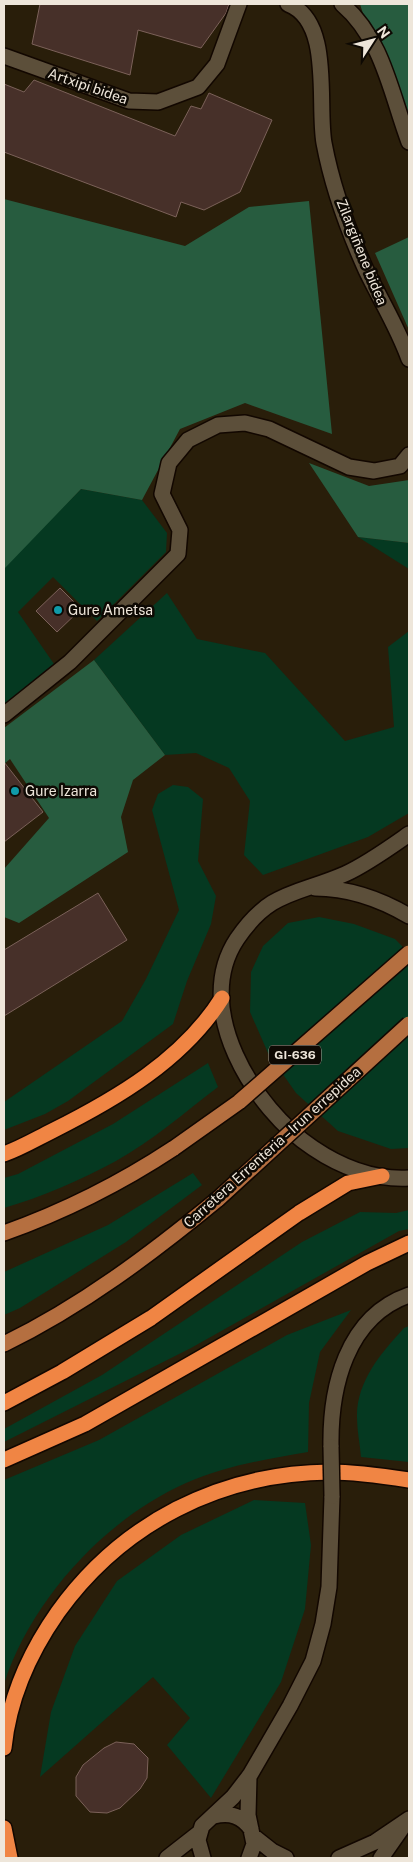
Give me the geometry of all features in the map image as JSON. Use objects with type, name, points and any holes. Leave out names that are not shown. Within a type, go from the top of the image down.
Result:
[{"type":"highway","points":[[4,1154],[89,1113],[159,1067],[184,1046],[207,1022],[222,998]]},
{"type":"highway","points":[[4,1403],[62,1372],[151,1318],[299,1213],[348,1183],[382,1176]]},
{"type":"highway","points":[[4,1460],[85,1424],[374,1259],[409,1243]]},
{"type":"highway","points":[[4,1748],[12,1707],[24,1670],[46,1630],[73,1591],[93,1568],[153,1520],[185,1504],[222,1490],[262,1480],[330,1472],[362,1473],[409,1480]]},
{"type":"highway","points":[[4,1828],[10,1858]]},
{"type":"main road","name":"GI-636","points":[[4,1233],[90,1196],[174,1148],[259,1086],[409,953]]},
{"type":"main road","name":"Carretera Errenteria – Irun errepidea","points":[[4,1344],[36,1328],[119,1276],[218,1199],[409,1024]]},
{"type":"street","name":"Artxipi bidea","points":[[4,56],[129,101],[158,102],[198,87],[217,64],[240,4]]},
{"type":"street","name":"Zilargiñene bidea","points":[[288,4],[297,7],[309,18],[317,38],[324,142],[342,210],[366,268],[409,359]]},
{"type":"street","points":[[342,4],[368,34],[384,65],[409,142]]},
{"type":"street","points":[[4,715],[70,662],[178,554],[180,530],[162,494],[169,463],[188,440],[218,425],[245,423],[269,429],[349,467],[374,471],[400,466],[409,455]]},
{"type":"street","points":[[409,834],[345,874],[293,891],[267,906],[236,941],[227,960],[222,998],[225,1023],[233,1048],[245,1074],[264,1102],[287,1126],[312,1148],[356,1170],[382,1176],[409,1178]]},
{"type":"street","points":[[293,891],[322,888],[348,891],[371,897],[409,916]]},
{"type":"street","points":[[203,1858],[198,1847],[199,1833],[202,1826],[214,1816],[250,1775],[290,1706],[313,1661],[329,1587],[332,1496],[330,1416],[335,1388],[346,1358],[358,1335],[371,1319],[386,1306],[409,1295]]},
{"type":"street","points":[[249,1858],[254,1844],[248,1800],[250,1775]]},
{"type":"street","points":[[214,1816],[231,1814],[246,1822],[252,1833],[272,1851],[286,1858]]},
{"type":"street","points":[[340,1858],[375,1842],[408,1820]]},
{"type":"street","points":[[381,1858],[408,1820]]},
{"type":"street","points":[[167,1858],[199,1833]]},
{"type":"green space","points":[[360,4],[409,4],[409,153],[396,122]]},
{"type":"green space","points":[[4,199],[185,246],[249,207],[309,201],[332,434],[245,403],[180,429],[142,500],[81,489],[5,568]]},
{"type":"green space","points":[[409,237],[409,330],[375,253]]},
{"type":"green space","points":[[309,463],[369,486],[409,480],[409,543],[358,537]]},
{"type":"green space","points":[[81,489],[142,500],[167,533],[166,552],[97,621],[53,577],[18,612],[54,664],[4,705],[4,567]]},
{"type":"green space","points":[[358,537],[409,543],[409,569]]},
{"type":"green space","points":[[167,593],[197,639],[265,653],[345,741],[394,727],[388,647],[409,631],[409,813],[368,837],[263,875],[244,855],[250,801],[229,768],[196,753],[165,755],[94,660]]},
{"type":"green space","points":[[94,660],[165,755],[133,780],[121,817],[128,852],[19,923],[4,917],[4,869],[49,818],[10,759],[4,764],[4,728]]},
{"type":"green space","points":[[173,785],[188,787],[203,799],[198,861],[216,896],[211,924],[187,981],[173,1024],[68,1101],[45,1114],[4,1130],[4,1102],[122,1021],[146,979],[179,910],[152,810],[158,794]]},
{"type":"green space","points":[[319,917],[354,924],[395,939],[409,953],[409,1148],[391,1149],[338,1131],[296,1093],[268,1053],[250,1012],[251,972],[263,946],[288,923]]},
{"type":"green space","points":[[208,1063],[218,1087],[155,1135],[116,1161],[89,1175],[61,1188],[4,1208],[4,1178],[18,1174],[113,1124]]},
{"type":"green space","points":[[193,1173],[202,1185],[126,1242],[20,1308],[4,1315],[4,1272],[108,1225]]},
{"type":"green space","points":[[409,1210],[409,1229],[399,1231],[191,1348],[4,1442],[4,1429],[102,1375],[302,1242],[360,1212],[396,1213]]},
{"type":"green space","points":[[351,1310],[320,1352],[309,1403],[308,1452],[246,1464],[200,1477],[156,1499],[127,1518],[100,1540],[52,1593],[32,1622],[16,1653],[4,1684],[4,1480],[99,1440],[287,1335]]},
{"type":"green space","points":[[409,1326],[409,1462],[361,1457],[357,1418],[358,1405],[365,1380],[387,1348],[404,1328]]},
{"type":"green space","points":[[254,1500],[305,1503],[311,1545],[305,1609],[281,1682],[211,1798],[167,1745],[190,1718],[153,1677],[40,1777],[51,1712],[75,1646],[117,1581],[181,1535]]},
{"type":"building","points":[[40,4],[229,4],[226,13],[201,48],[138,30],[130,75],[32,44]]},
{"type":"building","points":[[34,80],[175,136],[191,106],[201,109],[209,93],[272,120],[240,192],[204,210],[181,202],[176,217],[4,152],[4,84],[24,92]]},
{"type":"building","name":"Gure Ametsa","points":[[60,588],[81,609],[57,632],[36,611]]},
{"type":"building","name":"Gure Izarra","points":[[4,762],[43,812],[4,842]]},
{"type":"building","points":[[98,893],[127,940],[4,1016],[4,950]]},
{"type":"building","points":[[116,1742],[134,1744],[148,1758],[147,1778],[140,1789],[120,1808],[107,1813],[90,1812],[76,1796],[76,1777],[83,1765],[104,1748]]},
{"type":"place","name":"Gure Ametsa","points":[[58,610]]},
{"type":"place","name":"Gure Izarra","points":[[15,791]]}]
